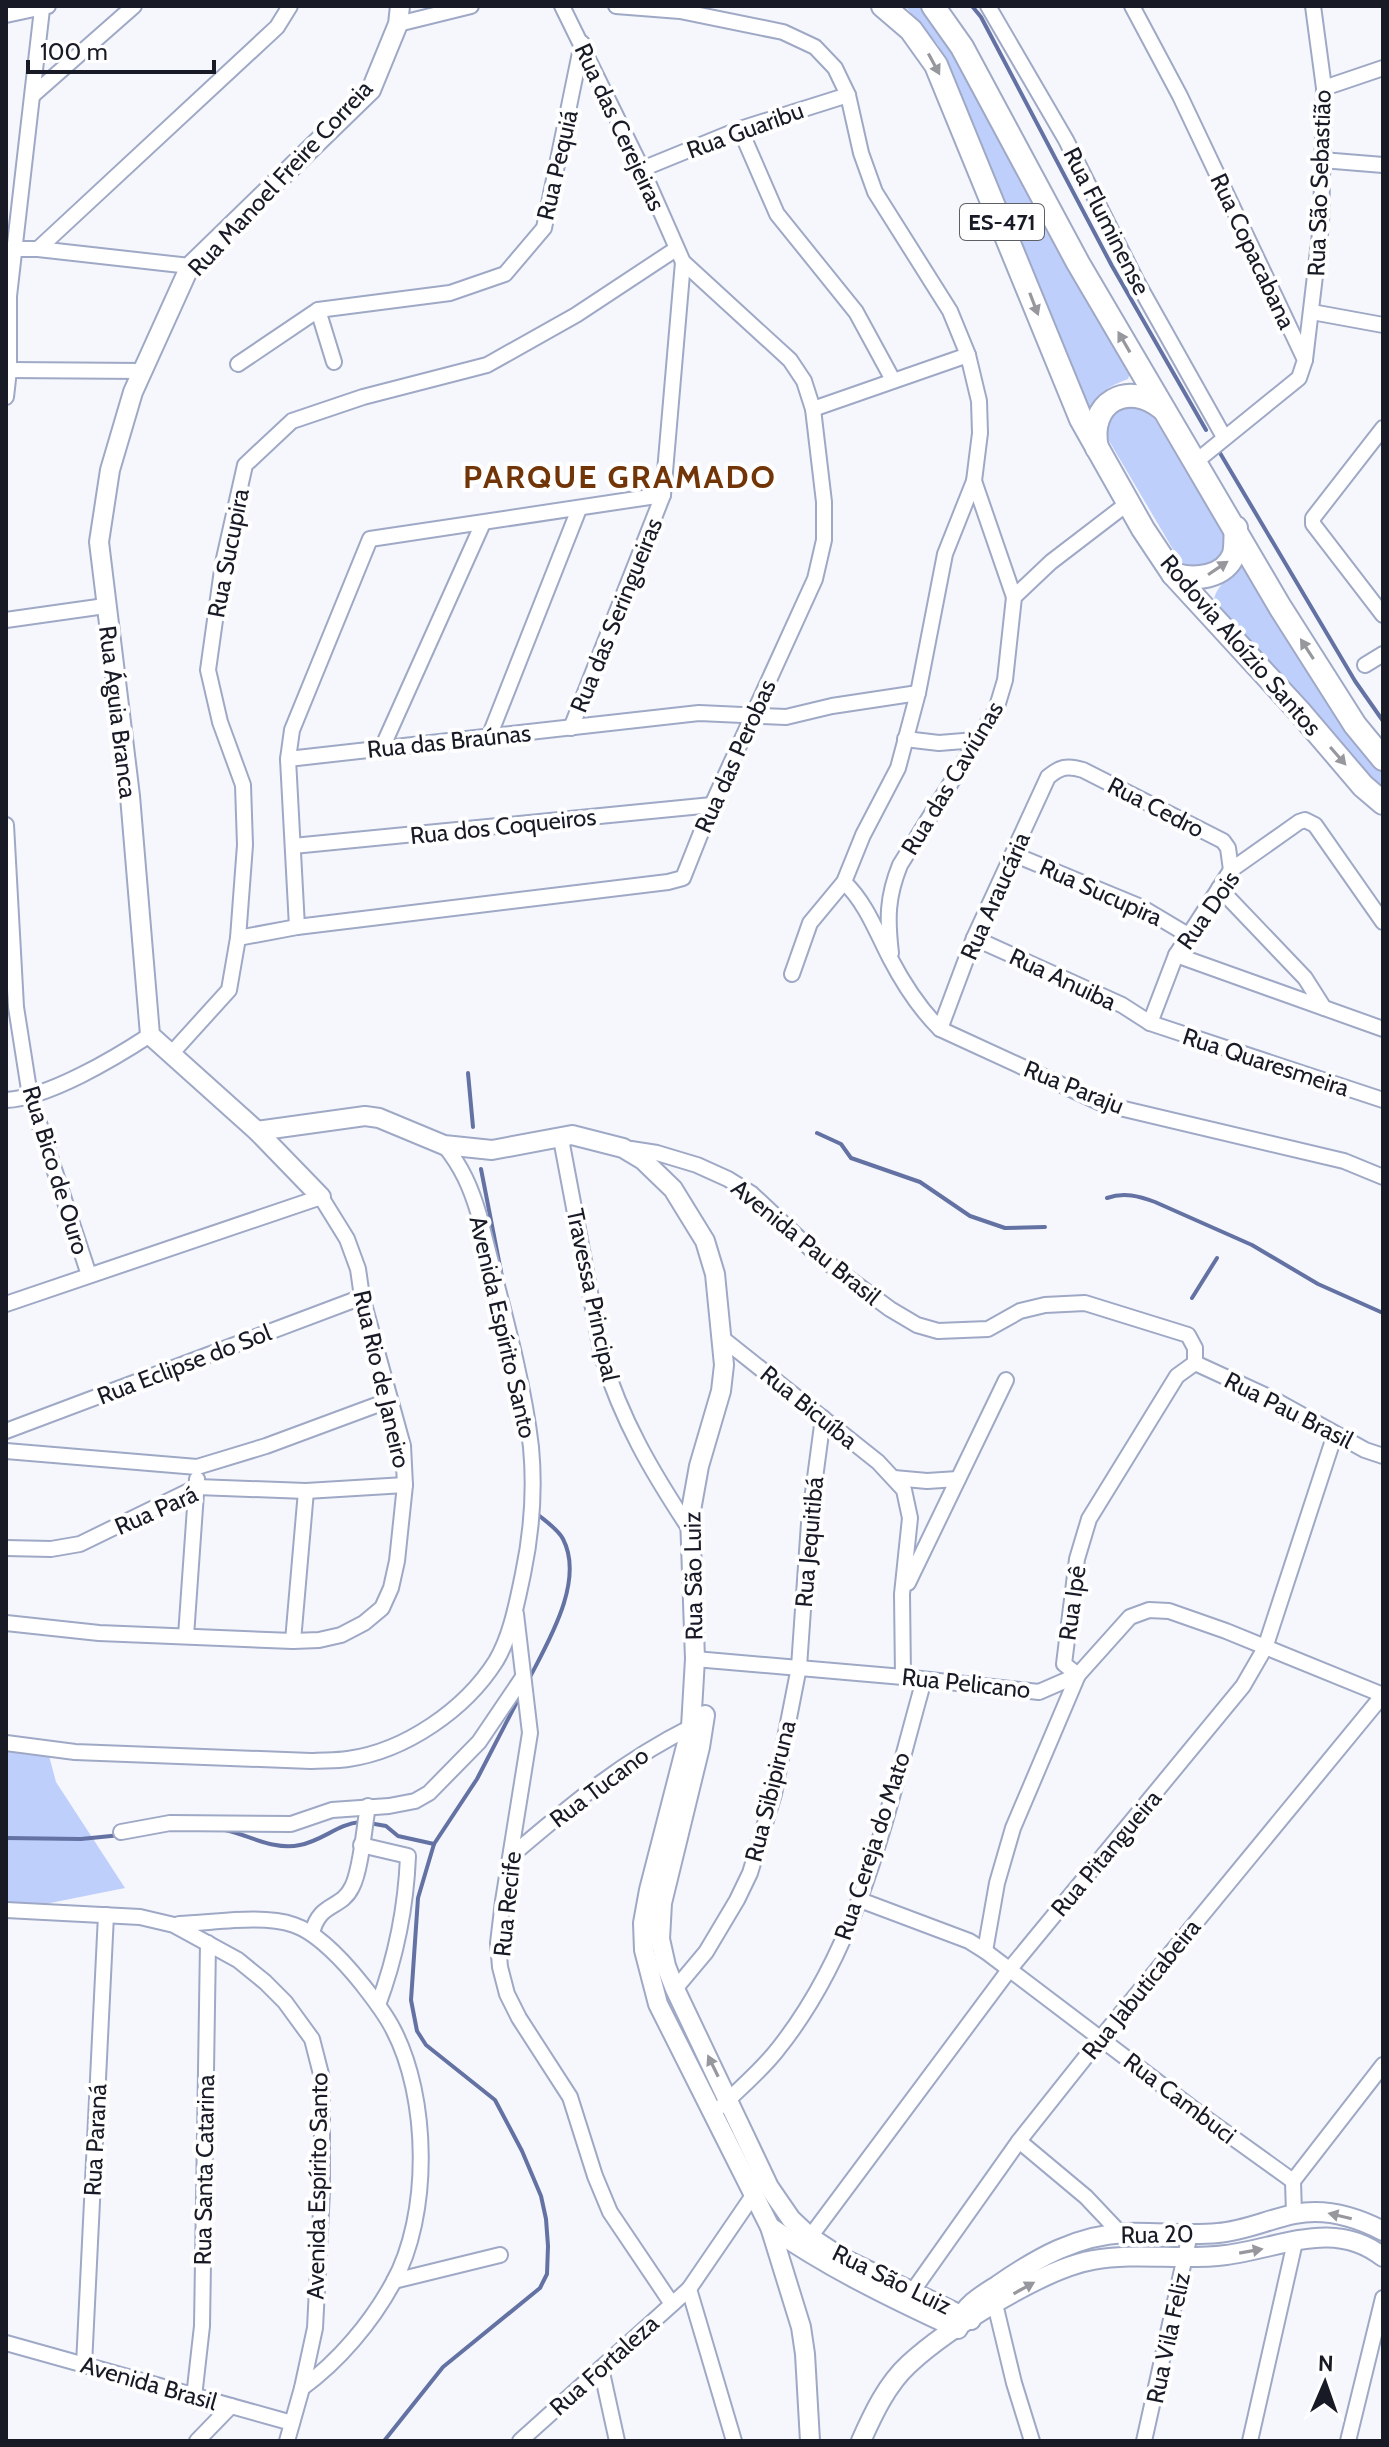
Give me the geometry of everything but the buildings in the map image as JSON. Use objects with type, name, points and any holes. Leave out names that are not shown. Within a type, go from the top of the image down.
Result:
[{"type":"main road","name":"Rodovia Aloízio Santos","points":[[883,6],[911,30],[936,65],[1063,377],[1099,453],[1128,503],[1173,574],[1363,786],[1383,803]]},
{"type":"main road","name":"Rodovia Aloízio Santos","points":[[933,6],[968,57],[1078,263],[1280,607],[1355,725],[1383,759]]},
{"type":"main road","points":[[1099,453],[1095,437],[1096,420],[1105,406],[1119,397],[1135,394],[1151,399],[1164,410]]},
{"type":"main road","points":[[1173,574],[1198,577],[1214,574],[1225,567],[1233,555],[1236,528]]},
{"type":"street","points":[[33,95],[134,6]]},
{"type":"street","points":[[38,249],[277,27],[290,6]]},
{"type":"street","points":[[399,15],[471,6]]},
{"type":"street","name":"Rua das Cerejeiras","points":[[562,6],[642,169],[680,256]]},
{"type":"street","points":[[616,6],[680,11],[783,32],[815,47],[835,68],[848,95],[861,153],[875,192],[950,311],[968,355],[979,417],[974,481],[945,554],[918,693],[905,739],[892,782],[863,835],[844,882],[810,923],[792,974]]},
{"type":"street","name":"Rua Fluminense","points":[[988,6],[1066,140],[1137,282],[1224,437]]},
{"type":"street","name":"Rua Copacabana","points":[[1132,6],[1180,96],[1305,360]]},
{"type":"street","name":"Rua São Sebastião","points":[[1305,360],[1321,225],[1324,88],[1313,6]]},
{"type":"street","points":[[6,15],[45,7],[8,297],[9,370],[6,397]]},
{"type":"street","name":"Rua Manoel Freire Correia","points":[[133,392],[190,266],[371,90],[399,15]]},
{"type":"street","name":"Rua Pequiá","points":[[238,364],[318,310],[450,293],[505,274],[544,228],[582,43]]},
{"type":"street","points":[[1324,88],[1383,68]]},
{"type":"street","name":"Rua Guaribu","points":[[642,169],[740,129],[848,95]]},
{"type":"street","points":[[740,129],[777,214],[856,312],[893,380]]},
{"type":"street","points":[[1322,160],[1383,165]]},
{"type":"street","points":[[14,249],[190,266]]},
{"type":"street","name":"Rua das Perobas","points":[[238,938],[297,927],[683,878],[712,805],[815,579],[824,540],[824,502],[813,409],[804,381],[790,360],[680,256]]},
{"type":"street","name":"Rua das Seringueiras","points":[[571,728],[663,495],[680,256]]},
{"type":"street","name":"Rua Sucupira","points":[[171,1054],[229,990],[238,938],[245,845],[243,785],[220,722],[208,670],[223,563],[245,465],[292,421],[363,397],[487,365],[680,256]]},
{"type":"street","points":[[318,310],[334,362]]},
{"type":"street","points":[[1312,312],[1383,325]]},
{"type":"street","points":[[813,409],[968,355]]},
{"type":"street","points":[[1193,459],[1204,455],[1299,378],[1305,360]]},
{"type":"street","points":[[9,370],[143,371]]},
{"type":"street","name":"Rua Águia Branca","points":[[133,392],[110,470],[99,542],[130,796],[150,1035]]},
{"type":"street","points":[[1383,428],[1313,518],[1313,524],[1383,615]]},
{"type":"street","points":[[974,481],[1014,597],[1051,562],[1128,503]]},
{"type":"street","points":[[297,927],[288,759],[292,730],[370,539],[663,495]]},
{"type":"street","points":[[489,737],[579,509]]},
{"type":"street","points":[[382,748],[483,523]]},
{"type":"street","name":"Rua das Caviúnas","points":[[891,961],[887,918],[890,890],[900,865],[996,710],[1002,694],[1014,597]]},
{"type":"street","points":[[6,620],[105,606]]},
{"type":"street","points":[[1365,665],[1383,654]]},
{"type":"street","name":"Rua das Braúnas","points":[[288,759],[699,713],[786,717],[832,706],[918,693]]},
{"type":"street","points":[[905,739],[939,743],[976,740]]},
{"type":"street","name":"Rua Cedro","points":[[1058,768],[1070,766],[1083,770],[1223,841],[1228,848],[1231,870]]},
{"type":"street","name":"Rua Araucária","points":[[940,1029],[974,938],[1048,777],[1058,768]]},
{"type":"street","name":"Rua dos Coqueiros","points":[[293,846],[712,805]]},
{"type":"street","name":"Rua Dois","points":[[1150,1023],[1176,955],[1231,870],[1299,822],[1305,820],[1315,825],[1383,922]]},
{"type":"street","name":"Rua Bico de Ouro","points":[[6,825],[11,1006],[30,1096],[89,1275]]},
{"type":"street","name":"Rua Sucupira","points":[[1013,854],[1141,907],[1188,935]]},
{"type":"street","name":"Rua Paraju","points":[[844,882],[862,902],[891,961],[924,1013],[940,1029],[1103,1104],[1344,1161],[1383,1177]]},
{"type":"street","points":[[1219,888],[1305,978],[1324,1008]]},
{"type":"street","name":"Rua Anuiba","points":[[974,938],[1122,1005],[1150,1023]]},
{"type":"street","points":[[1176,955],[1383,1029]]},
{"type":"street","name":"Rua Quaresmeira","points":[[1150,1023],[1383,1100]]},
{"type":"street","points":[[6,1100],[30,1096],[105,1064],[150,1035]]},
{"type":"street","name":"Rua Rio de Janeiro","points":[[6,1623],[62,1631],[319,1640],[341,1635],[364,1623],[382,1608],[391,1588],[405,1485],[403,1446],[362,1297],[358,1269],[347,1239],[321,1197],[257,1131],[150,1035]]},
{"type":"street","points":[[257,1131],[365,1116],[379,1118],[444,1145]]},
{"type":"street","name":"Rua São Luiz","points":[[444,1145],[492,1150],[572,1135],[623,1148],[643,1160],[673,1189],[705,1241],[715,1274],[724,1365],[721,1391],[699,1466],[689,1528],[706,1706],[662,1903],[660,1939],[666,1966],[769,2187],[791,2219],[810,2237],[842,2258],[964,2321]]},
{"type":"street","name":"Travessa Principal","points":[[561,1139],[602,1356],[612,1388],[627,1425],[653,1473],[689,1528]]},
{"type":"street","name":"Avenida Espírito Santo","points":[[6,1743],[75,1752],[311,1761],[348,1759],[409,1739],[470,1694],[497,1660],[516,1606],[530,1539],[533,1510],[530,1444],[523,1399],[471,1187],[458,1162],[444,1145]]},
{"type":"street","name":"Avenida Pau Brasil","points":[[623,1148],[657,1153],[697,1165],[728,1179],[752,1194],[817,1255],[917,1325],[938,1331],[988,1329],[1020,1311],[1045,1305],[1085,1303],[1188,1335],[1195,1348],[1195,1363]]},
{"type":"street","points":[[6,1304],[321,1197]]},
{"type":"street","name":"Rua Eclipse do Sol","points":[[6,1431],[362,1297]]},
{"type":"street","name":"Rua Bicuíba","points":[[722,1338],[894,1478]]},
{"type":"street","name":"Rua Pau Brasil","points":[[1195,1363],[1383,1456]]},
{"type":"street","name":"Rua Ipê","points":[[985,1951],[997,1883],[1013,1828],[1078,1675],[1064,1664],[1077,1559],[1089,1519],[1177,1376],[1195,1363]]},
{"type":"street","points":[[902,1594],[1006,1380]]},
{"type":"street","points":[[6,1451],[197,1467],[266,1446],[390,1400]]},
{"type":"street","name":"Rua Jequitibá","points":[[799,1667],[809,1523],[823,1418]]},
{"type":"street","name":"Rua Pitangueira","points":[[810,2237],[1009,1970],[1243,1686],[1265,1648],[1335,1434]]},
{"type":"street","points":[[186,1636],[197,1467]]},
{"type":"street","points":[[894,1478],[927,1481],[958,1479]]},
{"type":"street","points":[[894,1478],[904,1490],[910,1518],[902,1594],[903,1677]]},
{"type":"street","name":"Rua Pará","points":[[6,1548],[51,1549],[80,1544],[197,1487],[306,1491],[405,1485]]},
{"type":"street","points":[[293,1641],[306,1491]]},
{"type":"street","name":"Rua Recife","points":[[516,1606],[530,1733],[498,1943],[500,1967],[507,1994],[539,2051],[570,2097],[610,2212],[672,2304]]},
{"type":"street","name":"Rua Pelicano","points":[[701,1660],[1039,1692],[1078,1675],[1130,1617],[1149,1610],[1169,1611],[1383,1695]]},
{"type":"street","name":"Rua São Luiz","points":[[701,1660],[691,1727],[649,1890],[643,1923],[644,1950],[658,2004],[770,2227],[801,2327],[810,2441]]},
{"type":"street","name":"Rua Sibipiruna","points":[[675,1989],[706,1952],[750,1873],[774,1794],[799,1667]]},
{"type":"street","points":[[121,1832],[170,1823],[291,1824],[332,1810],[415,1801],[429,1793],[479,1742],[523,1677]]},
{"type":"street","name":"Rua Cereja do Mato","points":[[713,2114],[777,2052],[817,1992],[860,1900],[924,1680]]},
{"type":"street","name":"Rua Jabuticabeira","points":[[912,2292],[1019,2141],[1383,1695]]},
{"type":"street","name":"Rua Tucano","points":[[512,1855],[610,1774],[691,1727]]},
{"type":"street","points":[[312,1933],[321,1913],[339,1902],[353,1886],[368,1806]]},
{"type":"street","points":[[361,1845],[408,1856],[406,1894],[389,1976],[378,2005]]},
{"type":"street","name":"Rua Cambuci","points":[[860,1900],[969,1941],[985,1951],[1293,2181]]},
{"type":"street","name":"Avenida Espírito Santo","points":[[6,1910],[140,1917],[174,1925],[238,1960],[285,2002],[312,2039],[322,2078],[322,2191],[315,2328],[287,2441]]},
{"type":"street","name":"Rua Paraná","points":[[84,2365],[106,1915]]},
{"type":"street","points":[[174,1925],[270,1921],[292,1924],[312,1933],[378,2005],[394,2029],[410,2075],[419,2128],[418,2204],[409,2244],[394,2281],[346,2349],[302,2388]]},
{"type":"street","name":"Rua Santa Catarina","points":[[194,2397],[202,2326],[208,1943]]},
{"type":"street","points":[[1294,2214],[1293,2181],[1383,2065]]},
{"type":"street","points":[[1019,2141],[1086,2197],[1121,2234]]},
{"type":"street","points":[[734,2441],[689,2289],[754,2194]]},
{"type":"street","name":"Rua 20","points":[[861,2441],[890,2387],[908,2365],[964,2321],[999,2284],[1058,2249],[1081,2240],[1121,2234],[1239,2231],[1294,2214],[1320,2211],[1369,2223],[1383,2231]]},
{"type":"street","points":[[770,2227],[851,2277],[964,2321]]},
{"type":"street","name":"Rua Vila Feliz","points":[[1144,2441],[1190,2234]]},
{"type":"street","name":"Rua 20","points":[[964,2321],[1054,2271],[1090,2260],[1119,2256],[1225,2255],[1325,2236],[1343,2237],[1365,2244],[1383,2257]]},
{"type":"street","points":[[1250,2441],[1295,2242]]},
{"type":"street","points":[[394,2281],[500,2255]]},
{"type":"street","name":"Rua Fortaleza","points":[[520,2441],[689,2289]]},
{"type":"street","points":[[1348,2441],[1383,2298]]},
{"type":"street","points":[[995,2304],[1032,2441]]},
{"type":"street","name":"Avenida Brasil","points":[[6,2343],[292,2423]]},
{"type":"street","points":[[601,2368],[617,2441]]},
{"type":"street","points":[[197,2441],[231,2406]]},
{"type":"shaded area","points":[[905,6],[927,6],[937,17],[1130,373],[1128,379],[1100,395],[1089,412],[955,79],[938,45]]},
{"type":"shaded area","points":[[1118,404],[1148,408],[1225,537],[1226,550],[1216,565],[1186,567],[1181,563],[1105,434],[1104,428]]},
{"type":"shaded area","points":[[1243,560],[1383,774],[1383,796],[1214,604],[1220,586]]},
{"type":"shaded area","points":[[6,1745],[48,1752],[56,1782],[125,1888],[35,1906],[6,1904]]},
{"type":"waterway","points":[[972,6],[981,17],[1112,266],[1206,430]]},
{"type":"waterway","points":[[1220,453],[1355,681],[1383,721]]},
{"type":"waterway","points":[[468,1073],[473,1127]]},
{"type":"waterway","points":[[817,1133],[841,1144],[851,1158],[920,1182],[970,1216],[1005,1228],[1045,1227]]},
{"type":"waterway","points":[[481,1169],[504,1287]]},
{"type":"waterway","points":[[1107,1198],[1119,1195],[1155,1202],[1252,1245],[1318,1284],[1383,1313]]},
{"type":"waterway","points":[[1192,1298],[1217,1258]]},
{"type":"waterway","points":[[529,1679],[554,1630],[570,1573],[569,1556],[563,1539],[536,1513]]},
{"type":"waterway","points":[[384,2441],[443,2367],[540,2288],[547,2274],[546,2219],[541,2196],[522,2151],[495,2100],[426,2045],[417,2031],[411,2000],[418,1898],[434,1844],[477,1779],[521,1694]]},
{"type":"waterway","points":[[225,1830],[271,1844],[290,1846],[308,1843],[360,1822]]},
{"type":"waterway","points":[[369,1823],[386,1826],[398,1836],[434,1844]]},
{"type":"waterway","points":[[6,1838],[81,1839],[121,1835]]},
{"type":"district","name":"PARQUE GRAMADO","points":[[620,476]]}]
